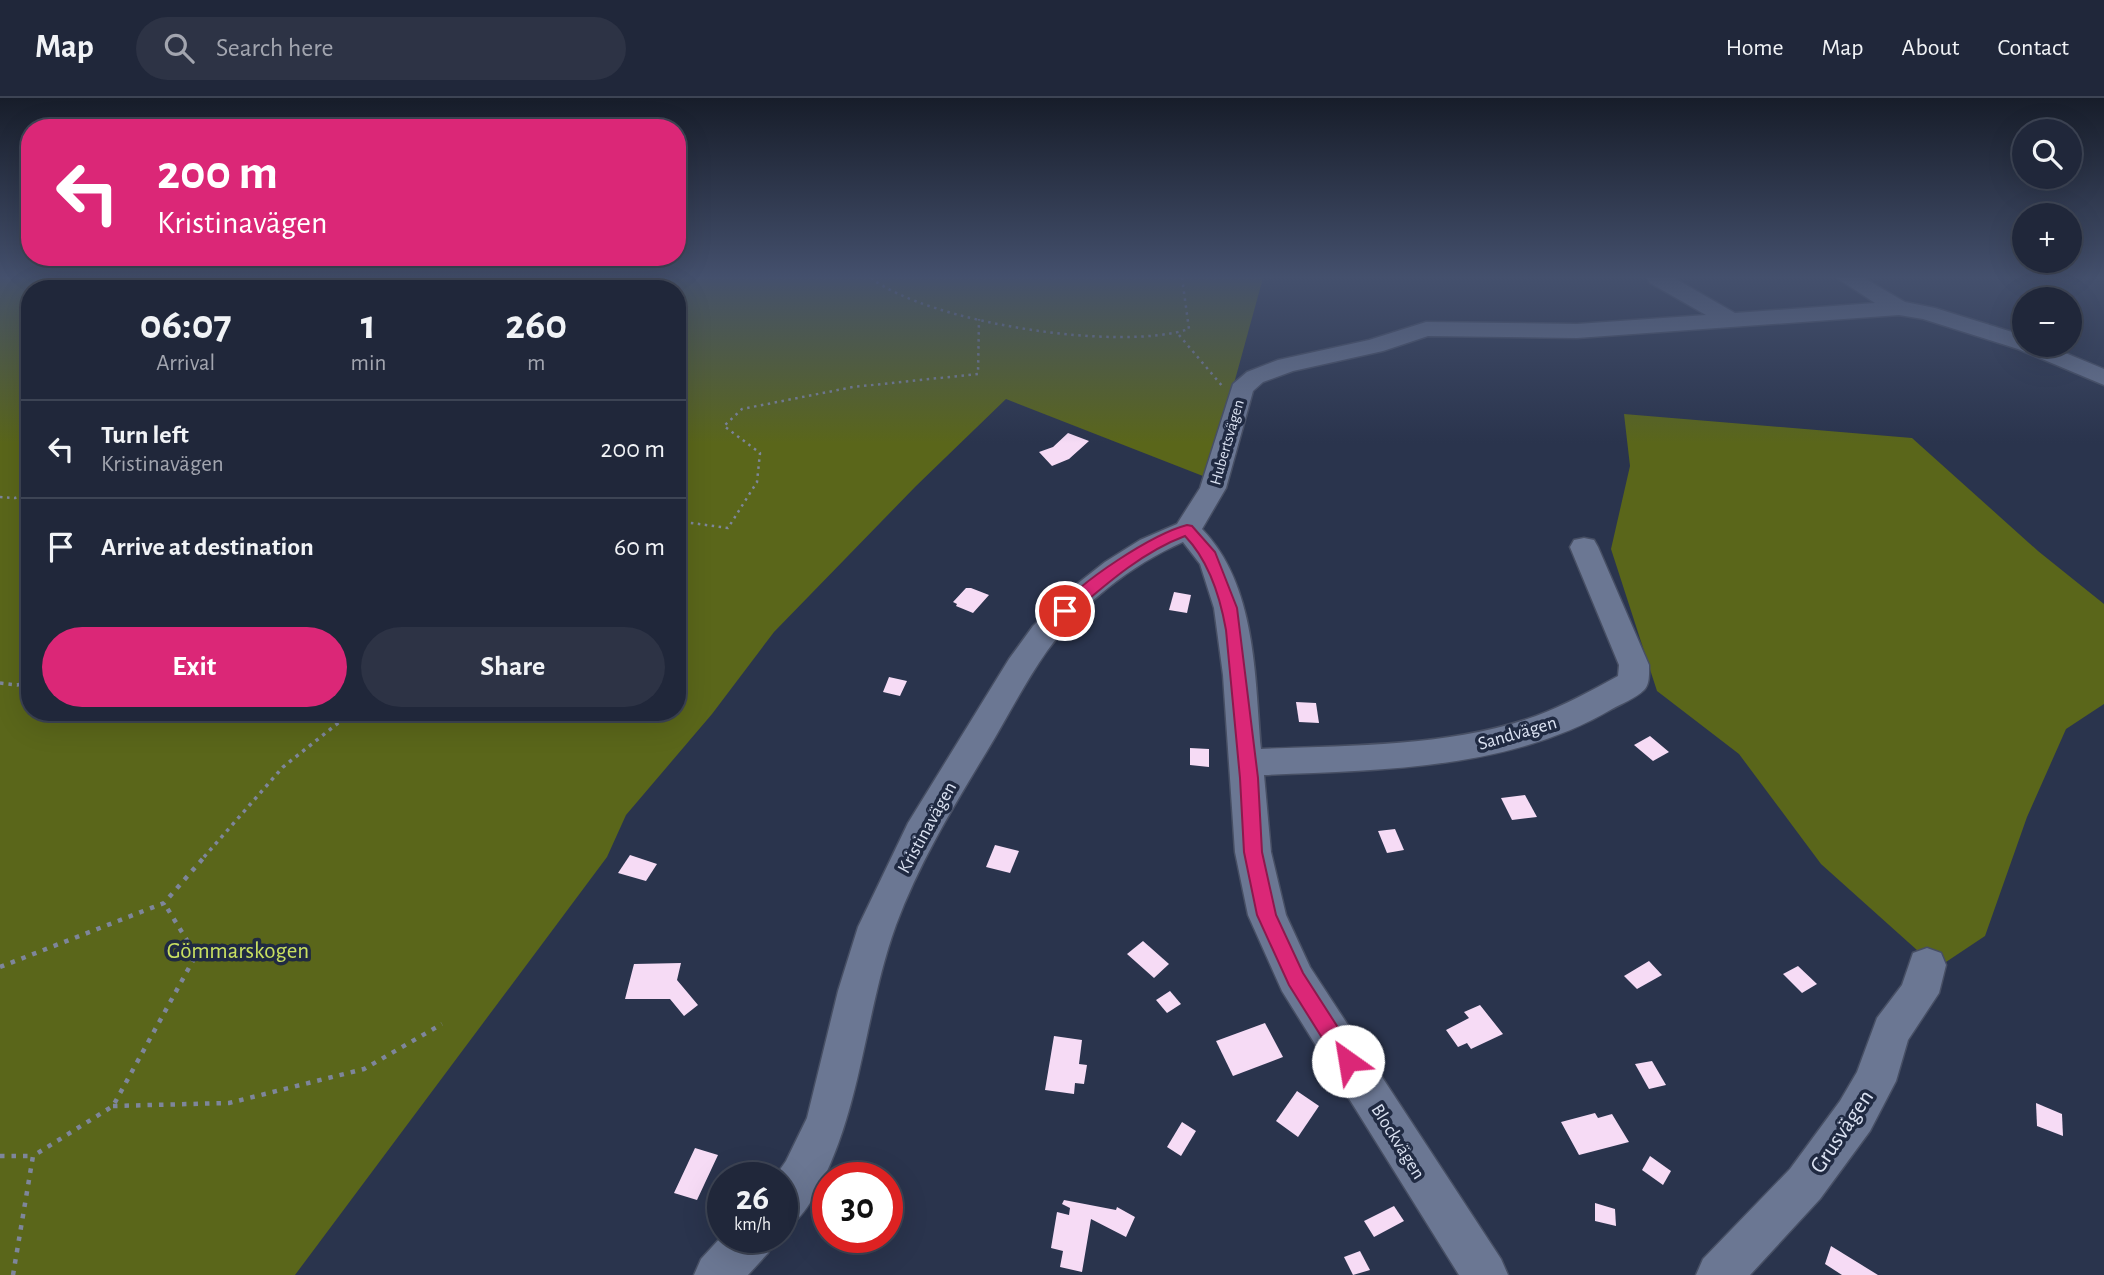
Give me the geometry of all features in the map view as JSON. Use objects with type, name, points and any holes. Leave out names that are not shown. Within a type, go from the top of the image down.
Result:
[{"type":"street","name":"Hubertsvägen","points":[[1187,530],[1208,499],[1217,479],[1238,398],[1247,382],[1267,371],[1375,346],[1414,333]]},
{"type":"street","points":[[1991,333],[2012,340]]},
{"type":"street","points":[[2056,357],[2104,378]]},
{"type":"street","name":"Blockvägen","points":[[1187,530],[1208,552],[1229,608],[1239,675],[1253,852],[1267,915],[1296,979],[1485,1275]]},
{"type":"street","name":"Kristinavägen","points":[[798,1184],[811,1164],[827,1123],[858,992],[884,906],[927,820],[1026,660],[1052,624],[1078,598],[1103,579],[1158,541],[1187,530]]},
{"type":"street","name":"Sandvägen","points":[[1247,763],[1382,757],[1433,753],[1470,746],[1536,730],[1619,691],[1633,682],[1634,665],[1584,547]]},
{"type":"street","name":"Grusvägen","points":[[1719,1275],[1805,1184],[1855,1116],[1875,1081],[1891,1031],[1919,993],[1927,965]]},
{"type":"street","points":[[718,1275],[738,1253]]},
{"type":"path","points":[[686,522],[728,528],[757,482],[760,453],[724,426],[742,409],[853,387],[978,374],[979,333]]},
{"type":"path","points":[[1073,333],[1161,338],[1183,333]]},
{"type":"path","points":[[1180,335],[1215,380],[1238,398]]},
{"type":"path","points":[[0,498],[21,496]]},
{"type":"path","points":[[0,683],[21,682]]},
{"type":"path","points":[[0,967],[164,903],[283,767],[341,721]]},
{"type":"path","points":[[0,1156],[33,1156],[113,1106],[196,954],[164,903]]},
{"type":"path","points":[[113,1106],[229,1103],[243,1100],[365,1069],[442,1024]]},
{"type":"path","points":[[13,1275],[33,1156]]},
{"type":"green space","name":"Gömmarskogen","points":[[0,333],[21,333],[21,721],[686,721],[686,333],[1248,333],[1208,478],[1006,399],[916,486],[774,632],[712,714],[626,815],[607,857],[295,1275],[0,1275]]},
{"type":"green space","points":[[1624,414],[1912,438],[2038,551],[2104,604],[2104,704],[2066,729],[2027,817],[1985,936],[1937,968],[1821,864],[1739,754],[1657,691],[1611,549],[1630,466]]},
{"type":"building","points":[[1068,433],[1089,441],[1069,459],[1052,466],[1039,452],[1053,447]]},
{"type":"building","points":[[966,588],[989,595],[973,613],[953,602]]},
{"type":"building","points":[[1174,592],[1191,595],[1187,613],[1169,610]]},
{"type":"building","points":[[889,677],[907,681],[900,696],[883,692]]},
{"type":"building","points":[[1296,702],[1316,703],[1319,723],[1299,722]]},
{"type":"building","points":[[1650,736],[1669,752],[1653,761],[1634,745]]},
{"type":"building","points":[[1190,748],[1209,749],[1209,767],[1190,765]]},
{"type":"building","points":[[1525,795],[1537,817],[1512,820],[1501,798]]},
{"type":"building","points":[[1395,829],[1404,850],[1387,853],[1378,831]]},
{"type":"building","points":[[995,845],[1019,851],[1010,873],[986,867]]},
{"type":"building","points":[[630,855],[657,864],[646,881],[618,873]]},
{"type":"building","points":[[1143,941],[1169,964],[1154,978],[1127,954]]},
{"type":"building","points":[[1649,961],[1662,975],[1637,989],[1624,976]]},
{"type":"building","points":[[681,963],[677,980],[698,1005],[684,1016],[670,999],[625,999],[634,964]]},
{"type":"building","points":[[1798,966],[1817,984],[1802,993],[1783,974]]},
{"type":"building","points":[[1170,991],[1181,1004],[1167,1013],[1156,1000]]},
{"type":"building","points":[[1480,1005],[1503,1034],[1471,1049],[1467,1043],[1458,1047],[1446,1030],[1469,1018],[1464,1012]]},
{"type":"building","points":[[1265,1023],[1283,1057],[1233,1076],[1216,1041]]},
{"type":"building","points":[[1054,1036],[1082,1040],[1079,1064],[1087,1065],[1084,1084],[1075,1083],[1074,1094],[1045,1090]]},
{"type":"building","points":[[1652,1061],[1666,1085],[1649,1089],[1635,1064]]},
{"type":"building","points":[[1297,1091],[1319,1106],[1298,1137],[1276,1121]]},
{"type":"building","points":[[2036,1103],[2062,1114],[2063,1136],[2037,1126]]},
{"type":"building","points":[[1595,1113],[1598,1118],[1612,1114],[1629,1142],[1579,1155],[1561,1122]]},
{"type":"building","points":[[1182,1122],[1196,1131],[1181,1156],[1167,1147]]},
{"type":"building","points":[[695,1148],[718,1155],[715,1162],[707,1162],[707,1179],[697,1200],[674,1193]]},
{"type":"building","points":[[1650,1156],[1671,1171],[1663,1185],[1642,1170]]},
{"type":"building","points":[[1064,1200],[1116,1210],[1117,1207],[1135,1217],[1126,1237],[1091,1219],[1082,1272],[1060,1267],[1063,1251],[1051,1248],[1057,1212],[1069,1215],[1070,1208],[1062,1204]]},
{"type":"building","points":[[1595,1203],[1615,1209],[1616,1226],[1595,1221]]},
{"type":"building","points":[[1394,1206],[1404,1221],[1374,1237],[1364,1221]]},
{"type":"building","points":[[1831,1246],[1878,1275],[1842,1275],[1825,1264]]},
{"type":"building","points":[[1360,1251],[1370,1270],[1353,1275],[1344,1257]]},
{"type":"route","points":[[1065,611],[1103,579],[1158,541],[1187,530],[1208,552],[1229,608],[1234,630],[1249,778],[1253,852],[1267,915],[1296,979],[1348,1061]]}]
